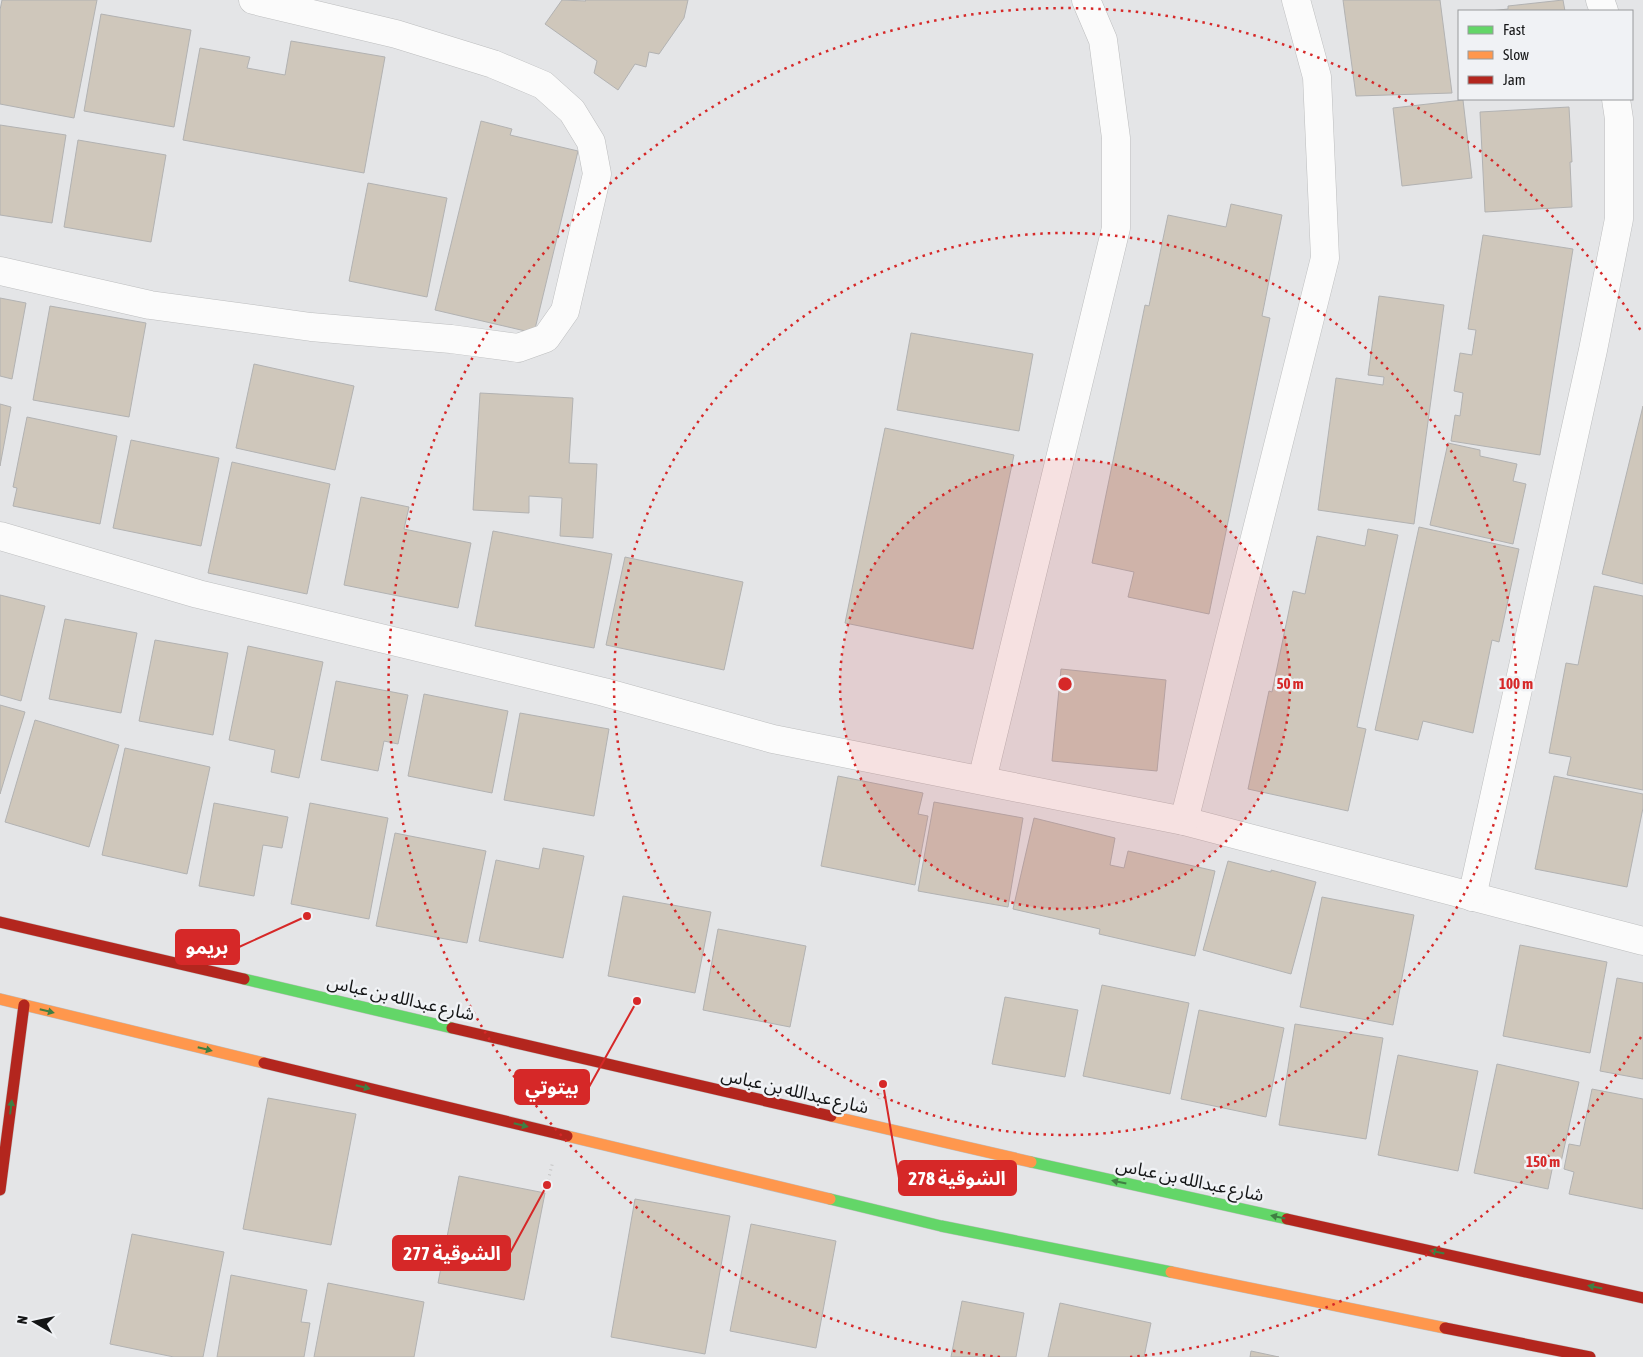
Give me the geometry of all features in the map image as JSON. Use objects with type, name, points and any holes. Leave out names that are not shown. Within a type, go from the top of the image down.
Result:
[{"type":"main road","name":"شارع عبدالله بن عباس","points":[[0,922],[958,1146],[1643,1298]]},
{"type":"main road","points":[[0,999],[942,1226],[1590,1357]]},
{"type":"main road","points":[[0,1190],[24,1005]]},
{"type":"street","points":[[0,271],[150,304],[312,327],[450,339],[518,348],[546,338],[565,311],[597,174],[591,142],[572,111],[543,85],[492,64],[396,34],[253,0]]},
{"type":"street","points":[[982,780],[1116,228],[1115,128],[1103,40],[1086,0]]},
{"type":"street","points":[[1184,821],[1325,258],[1317,77],[1296,0]]},
{"type":"street","points":[[1472,897],[1593,350],[1619,219],[1619,120],[1616,100]]},
{"type":"street","points":[[0,536],[198,594],[604,692],[773,739],[1184,821],[1643,941]]},
{"type":"building","points":[[2,0],[97,0],[74,118],[0,104],[0,10]]},
{"type":"building","points":[[562,0],[688,0],[684,18],[659,54],[649,52],[646,67],[635,64],[618,90],[594,73],[597,61],[545,24]]},
{"type":"building","points":[[1343,0],[1440,0],[1452,93],[1356,96]]},
{"type":"building","points":[[1563,0],[1565,10],[1499,10],[1508,9],[1508,6]]},
{"type":"building","points":[[101,14],[191,30],[174,127],[84,111]]},
{"type":"building","points":[[291,41],[385,57],[364,173],[183,140],[200,48],[250,57],[247,68],[285,75]]},
{"type":"building","points":[[1463,100],[1472,178],[1402,186],[1393,108]]},
{"type":"building","points":[[1569,107],[1572,207],[1485,212],[1480,112]]},
{"type":"building","points":[[481,121],[512,129],[510,135],[578,151],[534,333],[435,310]]},
{"type":"building","points":[[0,125],[66,135],[52,223],[0,215]]},
{"type":"building","points":[[78,140],[166,155],[151,242],[64,227]]},
{"type":"building","points":[[368,183],[447,198],[427,297],[349,281]]},
{"type":"building","points":[[1231,204],[1282,215],[1262,316],[1270,318],[1209,614],[1128,597],[1134,572],[1092,563],[1145,305],[1149,306],[1168,215],[1226,227]]},
{"type":"building","points":[[1483,235],[1573,249],[1540,455],[1451,441],[1455,415],[1460,416],[1463,393],[1454,391],[1460,353],[1472,355],[1476,330],[1468,329]]},
{"type":"building","points":[[1379,296],[1444,305],[1414,524],[1318,510],[1336,378],[1383,385],[1384,377],[1368,375]]},
{"type":"building","points":[[0,298],[26,303],[12,379],[0,376]]},
{"type":"building","points":[[50,306],[146,323],[129,417],[33,400]]},
{"type":"building","points":[[911,333],[1033,354],[1019,431],[897,410]]},
{"type":"building","points":[[254,364],[354,386],[335,470],[236,448]]},
{"type":"building","points":[[480,393],[573,398],[569,463],[597,464],[593,538],[560,536],[562,498],[529,496],[529,513],[473,510]]},
{"type":"building","points":[[0,404],[11,407],[0,466]]},
{"type":"building","points":[[1643,406],[1643,584],[1602,574]]},
{"type":"building","points":[[27,417],[117,436],[100,524],[13,506],[17,488],[13,487]]},
{"type":"building","points":[[885,428],[1014,455],[973,649],[845,623]]},
{"type":"building","points":[[131,440],[219,458],[201,546],[113,528]]},
{"type":"building","points":[[1448,443],[1480,450],[1480,456],[1517,464],[1513,481],[1526,484],[1513,544],[1430,525]]},
{"type":"building","points":[[232,462],[330,484],[307,594],[208,573]]},
{"type":"building","points":[[361,497],[409,507],[404,529],[471,543],[458,608],[344,585]]},
{"type":"building","points":[[1419,527],[1519,549],[1499,642],[1492,640],[1473,733],[1423,721],[1418,740],[1375,730]]},
{"type":"building","points":[[1368,529],[1398,535],[1357,727],[1366,729],[1348,811],[1248,789],[1269,691],[1272,692],[1293,591],[1305,594],[1317,536],[1365,546]]},
{"type":"building","points":[[493,531],[612,554],[594,648],[475,626]]},
{"type":"building","points":[[625,557],[743,582],[724,670],[606,645]]},
{"type":"building","points":[[1594,586],[1643,596],[1643,790],[1567,775],[1571,757],[1549,753],[1566,663],[1578,665]]},
{"type":"building","points":[[0,595],[45,606],[21,701],[0,695]]},
{"type":"building","points":[[65,619],[137,633],[121,713],[49,699]]},
{"type":"building","points":[[155,640],[228,653],[213,735],[139,721]]},
{"type":"building","points":[[248,646],[323,662],[299,778],[271,772],[275,750],[229,740]]},
{"type":"building","points":[[1061,669],[1166,680],[1157,771],[1052,761]]},
{"type":"building","points":[[336,681],[408,695],[398,744],[384,741],[378,771],[321,760]]},
{"type":"building","points":[[424,694],[508,711],[492,793],[408,776]]},
{"type":"building","points":[[0,705],[25,712],[0,794]]},
{"type":"building","points":[[520,713],[609,729],[594,816],[504,800]]},
{"type":"building","points":[[35,720],[119,745],[89,847],[5,822]]},
{"type":"building","points":[[125,748],[210,767],[187,874],[102,855]]},
{"type":"building","points":[[838,776],[923,793],[918,814],[928,816],[915,885],[821,866]]},
{"type":"building","points":[[1554,776],[1643,794],[1643,808],[1627,887],[1535,869]]},
{"type":"building","points":[[934,802],[1023,818],[1008,907],[918,891]]},
{"type":"building","points":[[214,803],[288,817],[282,848],[263,845],[254,896],[199,886]]},
{"type":"building","points":[[310,803],[388,818],[369,919],[291,904]]},
{"type":"building","points":[[1034,818],[1115,838],[1110,865],[1124,868],[1128,851],[1215,871],[1195,956],[1099,934],[1100,929],[1013,909]]},
{"type":"building","points":[[395,833],[486,851],[467,943],[376,926]]},
{"type":"building","points":[[543,848],[584,856],[563,958],[479,941],[496,860],[539,869]]},
{"type":"building","points":[[1228,861],[1316,882],[1291,974],[1203,950]]},
{"type":"building","points":[[623,896],[711,912],[695,993],[608,976]]},
{"type":"building","points":[[1322,897],[1414,915],[1393,1025],[1300,1007]]},
{"type":"building","points":[[718,929],[806,946],[790,1027],[703,1010]]},
{"type":"building","points":[[1520,945],[1607,962],[1590,1053],[1503,1036]]},
{"type":"building","points":[[1617,978],[1643,983],[1643,1079],[1600,1071]]},
{"type":"building","points":[[1102,985],[1189,1003],[1170,1094],[1083,1076]]},
{"type":"building","points":[[1005,997],[1078,1010],[1065,1077],[992,1064]]},
{"type":"building","points":[[1199,1010],[1284,1028],[1266,1117],[1181,1099]]},
{"type":"building","points":[[1295,1024],[1383,1038],[1366,1139],[1279,1125]]},
{"type":"building","points":[[1398,1055],[1478,1071],[1458,1171],[1378,1155]]},
{"type":"building","points":[[1497,1064],[1579,1082],[1561,1162],[1554,1160],[1548,1189],[1474,1173]]},
{"type":"building","points":[[1592,1089],[1643,1099],[1643,1209],[1569,1194],[1574,1172],[1564,1169],[1569,1144],[1580,1146]]},
{"type":"building","points":[[268,1098],[356,1114],[331,1245],[243,1229]]},
{"type":"building","points":[[459,1176],[545,1193],[524,1300],[438,1283]]},
{"type":"building","points":[[635,1199],[730,1216],[705,1354],[611,1337]]},
{"type":"building","points":[[751,1224],[836,1241],[816,1348],[730,1331]]},
{"type":"building","points":[[132,1234],[224,1252],[203,1357],[174,1357],[110,1344]]},
{"type":"building","points":[[231,1275],[307,1290],[301,1322],[310,1323],[304,1357],[217,1357]]},
{"type":"building","points":[[328,1283],[424,1302],[414,1357],[314,1357]]},
{"type":"building","points":[[962,1301],[1024,1313],[1016,1357],[951,1357]]},
{"type":"building","points":[[1060,1303],[1151,1323],[1144,1357],[1048,1357]]},
{"type":"building","points":[[1251,1351],[1279,1357],[1250,1357]]},
{"type":"traffic: fast","points":[[244,979],[452,1028]]},
{"type":"traffic: fast","points":[[1031,1162],[1287,1219]]},
{"type":"traffic: fast","points":[[830,1199],[941,1226],[1171,1272]]},
{"type":"traffic: slow","points":[[0,999],[264,1063]]},
{"type":"traffic: slow","points":[[831,1116],[1031,1162]]},
{"type":"traffic: slow","points":[[567,1136],[830,1199]]},
{"type":"traffic: slow","points":[[1171,1272],[1445,1328]]},
{"type":"traffic: jam","points":[[0,922],[244,979]]},
{"type":"traffic: jam","points":[[0,1190],[24,1005]]},
{"type":"traffic: jam","points":[[452,1028],[831,1116]]},
{"type":"traffic: jam","points":[[264,1063],[567,1136]]},
{"type":"traffic: jam","points":[[1287,1219],[1643,1298]]},
{"type":"traffic: jam","points":[[1445,1328],[1590,1357]]},
{"type":"place","name":"بريمو","points":[[307,916]]},
{"type":"place","name":"بيتوتي","points":[[637,1001]]},
{"type":"place","name":"الشوقية 278","points":[[883,1084]]},
{"type":"place","name":"الشوقية 277","points":[[547,1185]]}]
